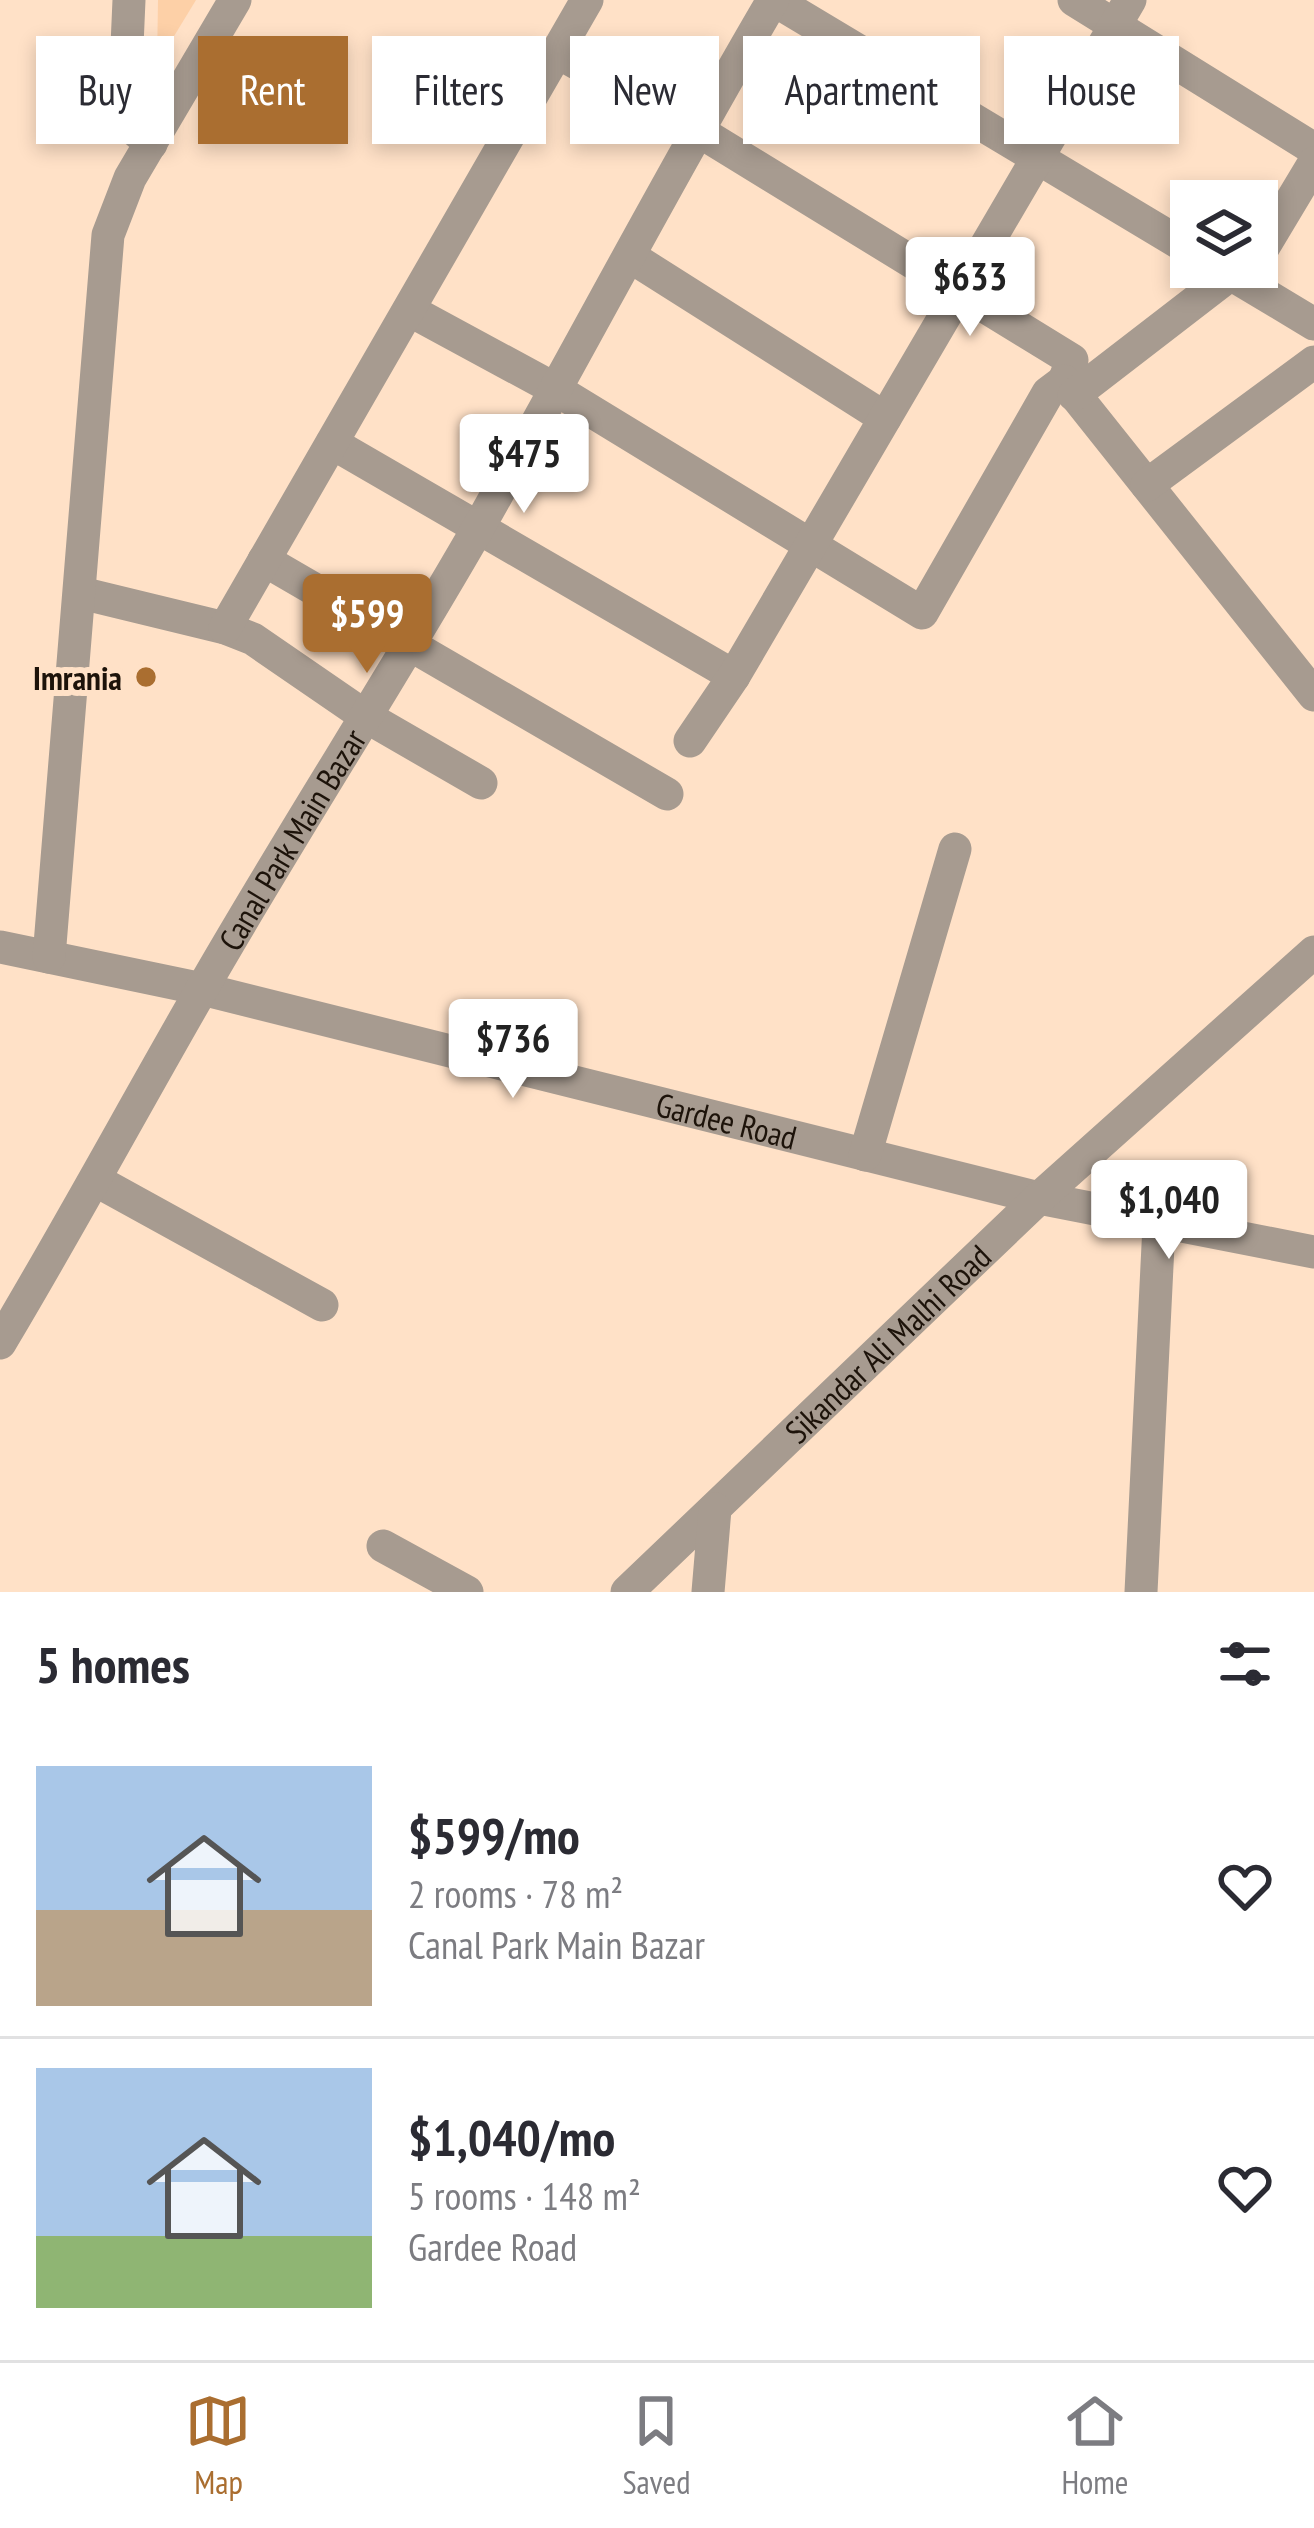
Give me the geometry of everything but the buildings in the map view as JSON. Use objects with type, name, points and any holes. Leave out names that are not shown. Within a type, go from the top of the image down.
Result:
[{"type":"street","points":[[127,36],[129,0]]},
{"type":"street","points":[[174,105],[235,0]]},
{"type":"street","points":[[225,628],[587,0]]},
{"type":"street","points":[[773,0],[1170,237]]},
{"type":"street","name":"Canal Park Main Bazar","points":[[719,92],[773,0]]},
{"type":"street","points":[[1074,0],[1122,13],[1314,149]]},
{"type":"street","points":[[690,741],[734,676],[1122,13]]},
{"type":"street","points":[[557,52],[570,59]]},
{"type":"street","points":[[49,957],[108,235],[130,178],[151,144]]},
{"type":"street","name":"Canal Park Main Bazar","points":[[0,1343],[97,1181],[202,989],[477,530],[690,144]]},
{"type":"street","points":[[719,144],[1072,360],[1069,388],[1314,695]]},
{"type":"street","points":[[1278,215],[1314,164]]},
{"type":"street","points":[[631,257],[886,418]]},
{"type":"street","points":[[409,310],[555,389],[922,613],[1048,393],[1069,388],[1213,288]]},
{"type":"street","points":[[1266,288],[1314,324]]},
{"type":"street","points":[[1147,485],[1314,362]]},
{"type":"street","points":[[332,443],[734,676]]},
{"type":"street","points":[[264,560],[667,794]]},
{"type":"street","points":[[80,593],[225,628],[253,640],[365,716],[481,783]]},
{"type":"street","points":[[865,1155],[955,849]]},
{"type":"street","name":"Gardee Road","points":[[0,947],[202,989],[1039,1198],[1314,1252]]},
{"type":"street","name":"Sikandar Ali Malhi Road","points":[[626,1592],[1039,1198],[1314,952]]},
{"type":"street","points":[[97,1181],[322,1305]]},
{"type":"street","points":[[1141,1592],[1159,1225]]},
{"type":"street","points":[[708,1592],[715,1509]]},
{"type":"street","points":[[383,1546],[467,1592]]},
{"type":"shaded area","points":[[158,0],[196,0],[174,36],[157,36]]},
{"type":"place","name":"Imrania","points":[[146,677]]}]
